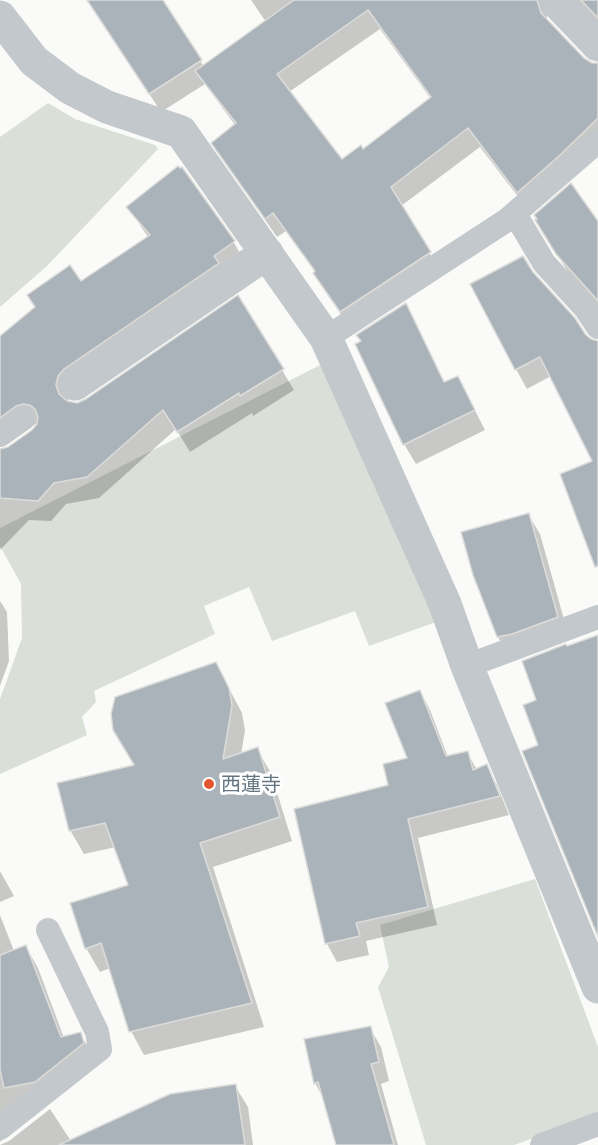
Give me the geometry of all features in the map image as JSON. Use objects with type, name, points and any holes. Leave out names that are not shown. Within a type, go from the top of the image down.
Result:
[{"type":"street","points":[[555,0],[598,45]]},
{"type":"street","points":[[0,17],[34,61],[70,88],[107,107],[181,132],[326,338],[445,603],[467,666],[598,987]]},
{"type":"street","points":[[75,384],[267,254]]},
{"type":"lane","points":[[326,338],[515,214],[598,141]]},
{"type":"lane","points":[[515,214],[544,263],[586,309],[598,327]]},
{"type":"lane","points":[[0,435],[24,418]]},
{"type":"lane","points":[[467,666],[598,617]]},
{"type":"lane","points":[[0,1128],[100,1049],[97,1032],[48,930]]},
{"type":"lane","points":[[542,1145],[598,1124]]},
{"type":"shaded area","points":[[48,103],[75,119],[155,145],[158,149],[47,266],[0,307],[0,137]]},
{"type":"shaded area","points":[[324,363],[436,622],[369,646],[355,611],[272,641],[249,587],[204,606],[215,634],[94,691],[96,702],[82,717],[87,735],[0,774],[0,699],[22,638],[21,584],[0,546],[0,528]]},
{"type":"shaded area","points":[[535,879],[598,1047],[598,1115],[514,1145],[426,1145],[378,987],[389,967],[380,925]]},
{"type":"building","points":[[87,0],[163,0],[202,60],[149,94]]},
{"type":"building","points":[[294,0],[537,0],[541,13],[584,58],[592,63],[598,63],[598,118],[517,193],[468,128],[391,187],[431,252],[340,312],[313,273],[315,271],[273,213],[265,219],[211,143],[236,123],[195,71]],"holes":[[[368,10],[431,97],[363,149],[361,145],[342,159],[277,74]]]},
{"type":"building","points":[[581,0],[598,0],[598,18]]},
{"type":"building","points":[[178,166],[182,167],[235,241],[214,256],[219,263],[64,369],[58,376],[56,385],[59,394],[67,401],[77,403],[86,399],[238,295],[284,369],[240,396],[239,393],[177,432],[163,410],[87,477],[54,483],[38,501],[0,498],[0,449],[8,447],[32,430],[37,424],[38,417],[35,409],[23,404],[16,406],[0,418],[0,336],[35,307],[27,295],[70,265],[81,281],[150,235],[126,207]]},
{"type":"building","points":[[571,183],[598,221],[598,301],[556,254],[535,220],[537,219],[534,215]]},
{"type":"building","points":[[523,256],[533,272],[575,318],[586,335],[598,341],[598,566],[595,567],[560,474],[592,461],[540,357],[515,370],[470,284]]},
{"type":"building","points":[[406,303],[444,382],[458,376],[475,410],[403,445],[355,344],[361,341],[356,335]]},
{"type":"building","points":[[529,513],[558,617],[512,634],[497,637],[473,575],[461,532]]},
{"type":"building","points":[[598,635],[598,937],[522,751],[538,745],[523,705],[536,700],[522,661],[566,644],[567,646]]},
{"type":"building","points":[[216,662],[229,688],[232,705],[223,759],[258,747],[280,817],[200,843],[252,1003],[129,1032],[101,943],[85,949],[70,903],[128,885],[105,823],[69,831],[57,783],[134,765],[113,730],[111,714],[115,697]]},
{"type":"building","points":[[420,690],[446,756],[468,751],[473,770],[487,764],[500,796],[408,819],[428,907],[356,923],[360,936],[325,944],[294,809],[388,785],[383,764],[407,758],[385,703]]},
{"type":"building","points":[[26,945],[61,1037],[81,1032],[84,1043],[35,1082],[4,1088],[0,1070],[0,955]]},
{"type":"building","points":[[371,1026],[379,1062],[371,1064],[394,1145],[336,1145],[318,1082],[314,1084],[304,1039]]},
{"type":"building","points":[[236,1084],[245,1145],[59,1145],[170,1094]]},
{"type":"place","name":"西蓮寺","points":[[209,784]]}]
